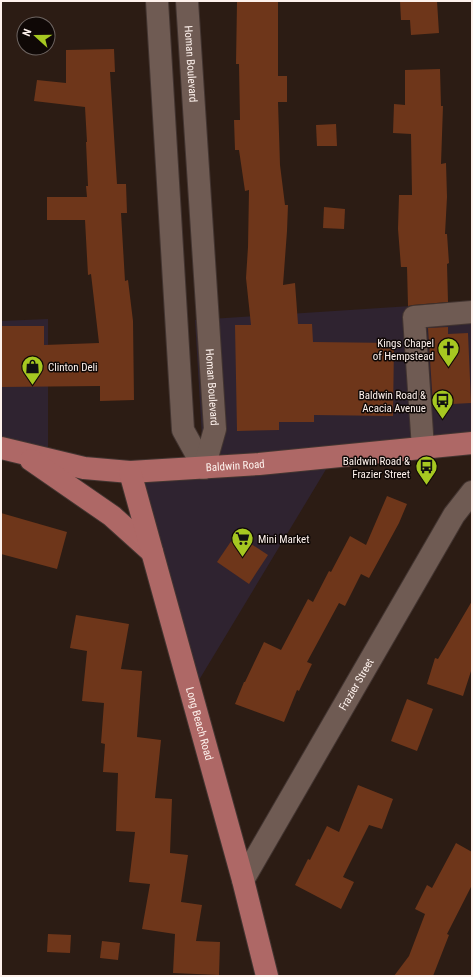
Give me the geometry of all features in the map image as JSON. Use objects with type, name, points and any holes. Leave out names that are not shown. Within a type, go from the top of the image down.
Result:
[{"type":"main road","name":"Baldwin Road","points":[[1,448],[84,468],[130,472],[267,464],[472,443]]},
{"type":"main road","points":[[22,453],[112,516],[152,552]]},
{"type":"main road","name":"Long Beach Road","points":[[130,472],[243,880],[267,976]]},
{"type":"street","points":[[157,1],[184,430],[204,468]]},
{"type":"street","name":"Homan Boulevard","points":[[187,1],[215,429],[204,468]]},
{"type":"street","points":[[167,166],[198,164]]},
{"type":"street","points":[[423,448],[414,318],[472,312]]},
{"type":"street","name":"Frazier Street","points":[[243,880],[454,515],[472,492]]},
{"type":"shaded area","points":[[472,302],[472,449],[331,461],[196,685],[130,477],[204,471],[195,320]]},
{"type":"shaded area","points":[[48,319],[48,462],[1,453],[1,321]]},
{"type":"building","points":[[400,1],[437,1],[439,33],[411,35],[410,20],[401,20]]},
{"type":"building","points":[[237,2],[278,2],[278,76],[287,76],[287,102],[278,102],[280,165],[285,205],[288,205],[283,285],[295,283],[298,324],[312,324],[313,342],[394,343],[393,416],[314,415],[314,422],[279,422],[279,430],[237,431],[235,325],[251,325],[246,278],[249,190],[245,191],[239,150],[235,150],[234,120],[240,120],[239,64],[236,64]]},
{"type":"building","points":[[114,49],[115,72],[110,72],[117,184],[126,184],[127,213],[121,213],[125,281],[128,280],[133,321],[134,400],[100,401],[100,386],[1,387],[1,326],[44,326],[44,345],[99,343],[91,274],[88,275],[85,220],[47,220],[47,197],[87,197],[86,186],[88,186],[85,107],[34,101],[37,80],[66,83],[66,50]]},
{"type":"building","points":[[440,69],[441,106],[443,106],[441,164],[446,163],[447,197],[445,234],[447,234],[449,263],[447,264],[448,302],[408,306],[407,267],[401,267],[398,229],[399,195],[412,195],[411,134],[393,133],[394,104],[405,105],[405,70]]},
{"type":"building","points":[[336,124],[337,146],[317,146],[316,125]]},
{"type":"building","points":[[324,207],[345,209],[344,229],[323,228]]},
{"type":"building","name":"Kings Chapel of Hempstead","points":[[448,327],[448,334],[468,333],[471,403],[433,405],[428,328]]},
{"type":"building","points":[[387,496],[407,504],[399,523],[369,578],[361,574],[345,606],[339,603],[307,662],[312,664],[299,691],[297,690],[284,722],[235,704],[264,642],[281,650],[308,599],[313,602],[329,571],[331,572],[350,536],[366,545]]},
{"type":"building","points":[[1,513],[67,532],[57,569],[1,554]]},
{"type":"building","name":"Mini Market","points":[[236,534],[268,555],[249,584],[217,562]]},
{"type":"building","points":[[472,601],[472,668],[463,696],[427,684],[435,658],[438,659]]},
{"type":"building","points":[[76,615],[129,624],[121,669],[142,671],[137,737],[161,740],[155,798],[172,799],[170,853],[188,855],[181,902],[202,905],[196,941],[220,942],[219,975],[173,973],[175,934],[142,929],[150,884],[129,882],[135,832],[116,831],[118,773],[103,772],[105,744],[101,743],[104,703],[82,701],[87,651],[70,648]]},
{"type":"building","points":[[407,699],[433,709],[417,751],[391,741]]},
{"type":"building","points":[[358,785],[393,799],[382,829],[369,825],[343,877],[354,882],[341,909],[295,885],[308,859],[310,860],[327,826],[339,832]]},
{"type":"building","points":[[456,843],[472,852],[472,885],[447,934],[449,935],[433,976],[394,976],[409,956],[425,914],[415,909],[427,885],[432,888]]},
{"type":"building","points":[[48,934],[71,935],[70,953],[47,952]]},
{"type":"building","points":[[102,941],[120,943],[118,960],[100,958]]},
{"type":"place","name":"Kings Chapel of Hempstead","points":[[449,368]]},
{"type":"place","name":"Clinton Deli","points":[[32,386]]},
{"type":"place","name":"Baldwin Road & Acacia Avenue","points":[[442,420]]},
{"type":"place","name":"Baldwin Road & Frazier Street","points":[[426,486]]},
{"type":"place","name":"Mini Market","points":[[242,558]]}]
